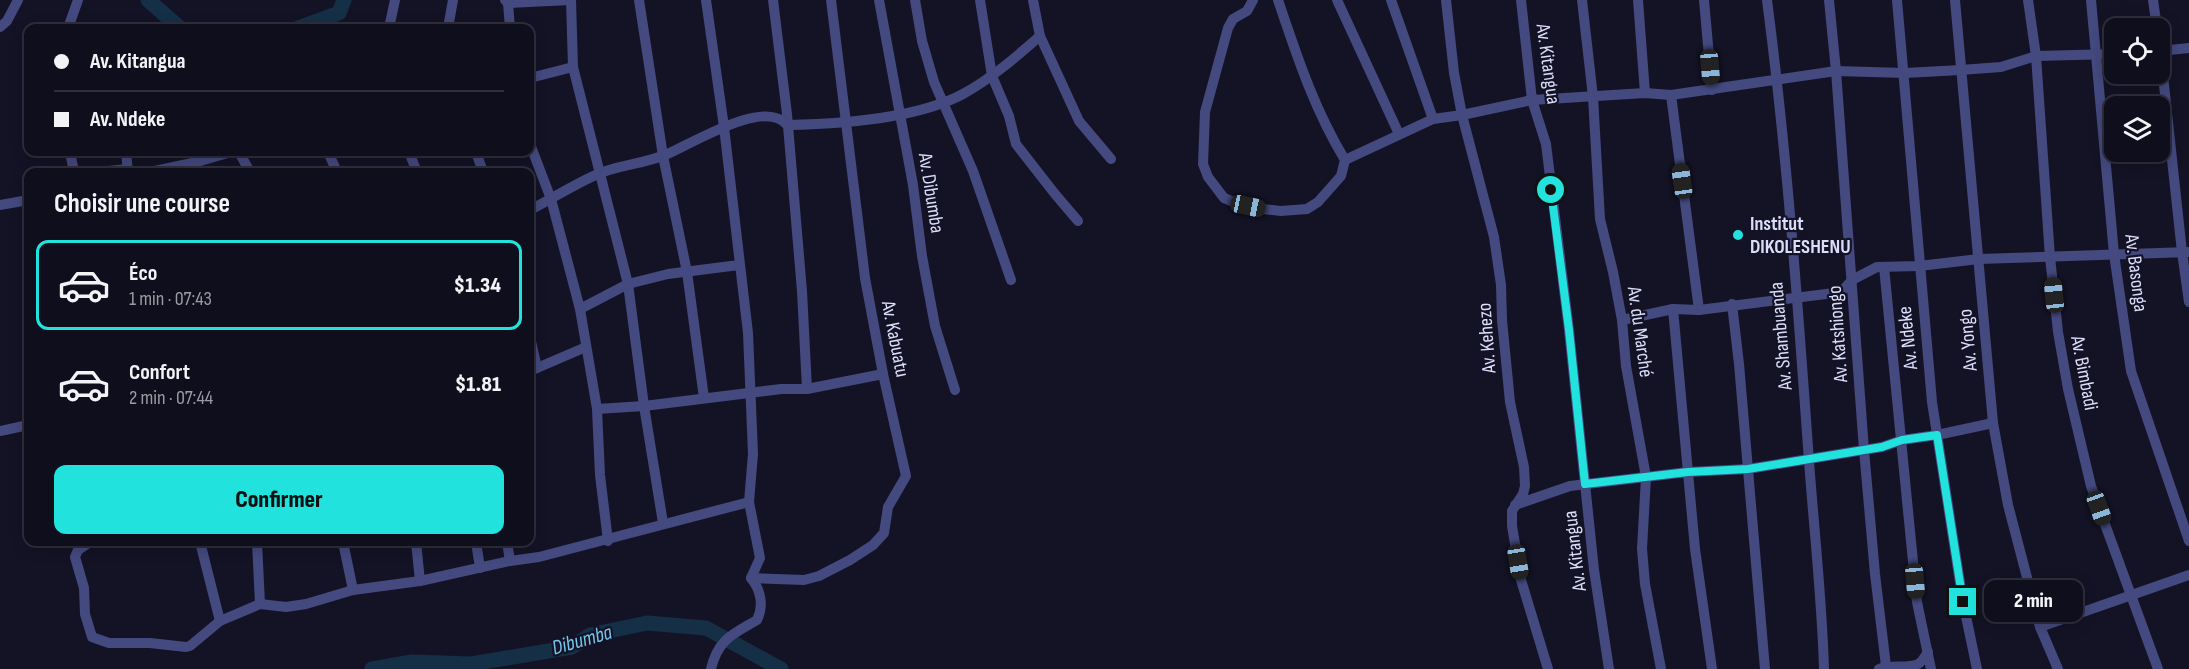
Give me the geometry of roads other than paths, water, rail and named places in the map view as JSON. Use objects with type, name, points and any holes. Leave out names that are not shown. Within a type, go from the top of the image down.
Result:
[{"type":"street","points":[[0,27],[7,21],[18,0]]},
{"type":"street","points":[[69,24],[78,0]]},
{"type":"street","points":[[390,24],[396,0]]},
{"type":"street","points":[[449,24],[453,0]]},
{"type":"street","points":[[510,24],[507,2],[571,0],[573,67],[628,284],[644,406],[663,523]]},
{"type":"street","points":[[639,0],[663,156],[687,272],[704,398]]},
{"type":"street","points":[[706,0],[724,127],[748,333],[753,454],[749,502],[760,558],[752,578],[758,586],[761,601],[760,615],[757,620],[726,639],[711,669]]},
{"type":"street","points":[[773,0],[802,291],[807,388]]},
{"type":"street","name":"Av. Kabuatu","points":[[752,578],[804,580],[819,576],[873,545],[884,533],[888,507],[906,476],[883,374],[865,278],[831,0]]},
{"type":"street","name":"Av. Dibumba","points":[[879,0],[898,114],[913,185],[922,256],[935,326],[955,390]]},
{"type":"street","points":[[915,0],[922,41],[934,82],[973,171],[1011,279]]},
{"type":"street","points":[[980,0],[992,75],[1010,117],[1016,144],[1078,221]]},
{"type":"street","points":[[1033,0],[1035,20],[1040,36],[1079,121],[1111,159]]},
{"type":"street","points":[[1253,0],[1247,11],[1230,23],[1205,112],[1203,164],[1208,177],[1224,198],[1263,208],[1297,211],[1307,209],[1318,202],[1341,176],[1345,160],[1327,130],[1311,96],[1278,0]]},
{"type":"street","points":[[1337,0],[1399,134]]},
{"type":"street","points":[[1391,0],[1432,119]]},
{"type":"street","name":"Av. Kehezo","points":[[1446,0],[1454,73],[1462,115],[1496,249],[1510,402],[1524,467],[1523,494],[1512,511],[1512,526],[1521,580],[1548,669]]},
{"type":"street","name":"Av. Kitangua","points":[[1521,0],[1532,100],[1546,144],[1569,330],[1594,570],[1610,669]]},
{"type":"street","name":"Av. du Marché","points":[[1582,0],[1593,97],[1600,219],[1622,320],[1626,366],[1646,477],[1642,549],[1645,584],[1661,669]]},
{"type":"street","points":[[1638,0],[1646,93]]},
{"type":"street","points":[[1704,0],[1712,90]]},
{"type":"street","name":"Av. Shambuanda","points":[[1767,0],[1777,80],[1796,298],[1822,613],[1824,669]]},
{"type":"street","name":"Av. Katshiongo","points":[[1829,0],[1882,668]]},
{"type":"street","name":"Av. Ndeke","points":[[1897,0],[1905,73],[1919,266],[1937,435],[1963,602],[1977,669]]},
{"type":"street","name":"Av. Yongo","points":[[1954,0],[1993,423],[2008,505],[2040,627],[2058,669]]},
{"type":"street","name":"Av. Bimbadi","points":[[2028,0],[2036,56],[2050,257],[2058,332],[2068,389],[2091,486],[2158,669]]},
{"type":"street","name":"Av. Basonga","points":[[2091,0],[2114,254],[2131,371],[2189,541]]},
{"type":"street","points":[[2153,0],[2156,18]]},
{"type":"street","points":[[534,208],[601,172],[663,156],[749,117],[765,116],[784,120],[787,124],[822,124],[898,114],[944,102],[962,94],[1013,61],[1040,36]]},
{"type":"street","points":[[2170,49],[2189,48]]},
{"type":"street","points":[[1345,160],[1432,119],[1532,100],[1646,93],[1671,95],[1836,71],[1905,73],[1960,70],[2001,67],[2036,56],[2104,55]]},
{"type":"street","points":[[534,77],[573,67]]},
{"type":"street","points":[[2164,84],[2189,302]]},
{"type":"street","points":[[1671,95],[1699,310]]},
{"type":"street","points":[[534,154],[552,199],[580,309],[597,409],[600,475],[608,541]]},
{"type":"street","points":[[187,168],[220,156]]},
{"type":"street","points":[[0,205],[24,201]]},
{"type":"street","points":[[1622,320],[1673,309],[1699,310],[1732,304],[1834,293],[1843,290],[1852,280],[1868,271],[1884,267],[1919,266],[1979,259],[2185,252]]},
{"type":"street","points":[[580,309],[628,284],[687,272],[740,265]]},
{"type":"street","points":[[1884,267],[1917,602],[1931,669]]},
{"type":"street","points":[[1732,304],[1765,669]]},
{"type":"street","points":[[1673,309],[1695,549],[1712,669]]},
{"type":"street","points":[[534,369],[586,346]]},
{"type":"street","points":[[597,409],[807,388],[883,374]]},
{"type":"street","points":[[1515,505],[1570,486],[1688,472],[1748,469],[1882,447],[1902,440],[1993,423]]},
{"type":"street","points":[[0,431],[24,426]]},
{"type":"street","points":[[84,546],[78,550],[75,557],[84,588],[85,614],[90,634],[95,640],[109,643],[186,647],[220,621],[260,604],[286,607],[306,604],[353,590],[420,581],[480,567],[539,557],[608,541],[663,523],[749,502]]},
{"type":"street","points":[[201,546],[220,621]]},
{"type":"street","points":[[257,546],[260,604]]},
{"type":"street","points":[[344,546],[353,590]]},
{"type":"street","points":[[416,546],[420,581]]},
{"type":"street","points":[[477,546],[480,567]]},
{"type":"street","points":[[508,546],[510,561]]},
{"type":"street","points":[[2040,627],[2189,574]]},
{"type":"street","points":[[1882,668],[1918,664],[1928,652]]},
{"type":"waterway","points":[[148,0],[175,24]]},
{"type":"waterway","points":[[309,24],[339,13],[344,0]]},
{"type":"waterway","name":"Dibumba","points":[[372,669],[412,662],[471,664],[572,647],[590,635],[647,623],[706,628],[781,669]]},
{"type":"place","name":"Institut DIKOLESHENU","points":[[1738,235]]}]
